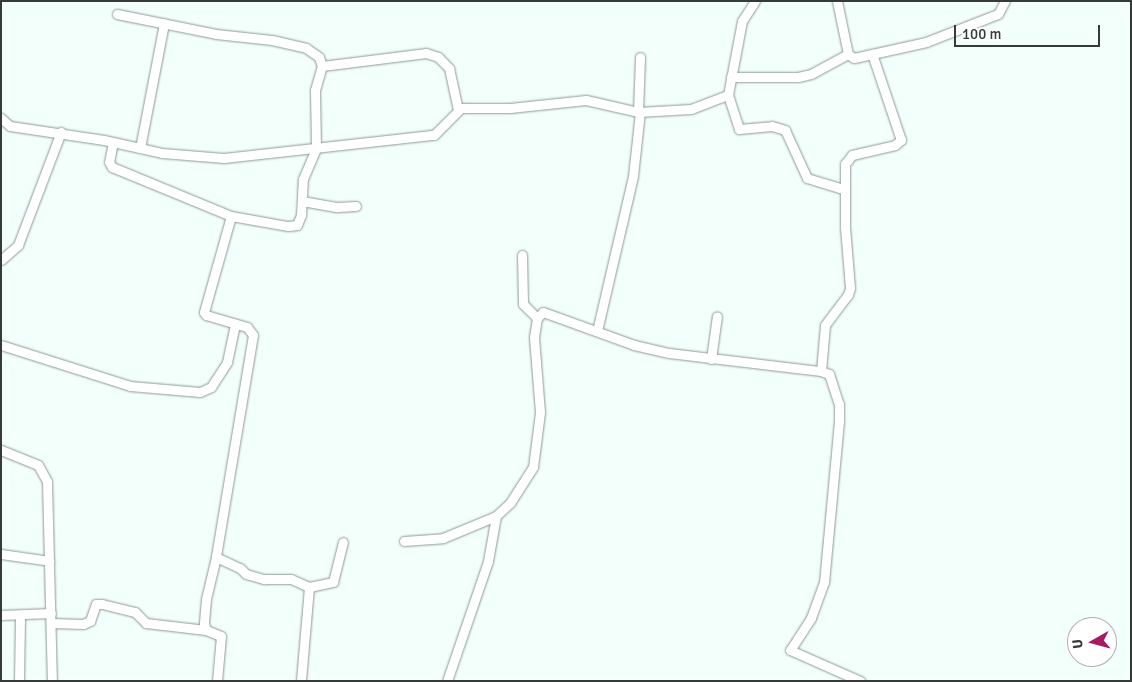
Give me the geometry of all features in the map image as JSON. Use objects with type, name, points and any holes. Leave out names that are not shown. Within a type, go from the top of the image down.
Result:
[{"type":"street","points":[[755,1],[742,21],[728,95],[739,129],[772,126],[784,130],[807,178],[844,189]]},
{"type":"street","points":[[837,1],[848,54]]},
{"type":"street","points":[[848,54],[857,58],[915,46],[998,14],[1005,1]]},
{"type":"street","points":[[113,142],[109,162],[112,168],[231,216],[288,226],[297,225],[302,201],[303,179],[316,148],[315,85],[322,66],[319,56],[306,48],[117,14]]},
{"type":"street","points":[[140,148],[164,23]]},
{"type":"street","points":[[322,66],[426,53],[438,56],[449,68],[458,110]]},
{"type":"street","points":[[731,77],[798,77],[811,74],[848,54]]},
{"type":"street","points":[[821,371],[825,325],[850,288],[844,168],[852,155],[895,145],[901,140],[872,54]]},
{"type":"street","points":[[597,331],[633,176],[639,112],[640,57]]},
{"type":"street","points":[[1,118],[10,126],[61,132],[191,158],[224,158],[379,143],[434,135],[458,110],[586,100],[639,112],[691,109],[728,95]]},
{"type":"street","points":[[1,260],[18,245],[61,132]]},
{"type":"street","points":[[302,201],[337,207],[356,206]]},
{"type":"street","points":[[206,630],[206,599],[216,557],[253,335],[247,328],[204,312],[231,216]]},
{"type":"street","points":[[522,255],[524,304],[537,318]]},
{"type":"street","points":[[537,318],[548,312],[634,345],[711,359],[821,371],[833,380],[839,404],[825,572],[811,618],[790,650],[860,681]]},
{"type":"street","points":[[711,359],[717,316]]},
{"type":"street","points":[[404,541],[450,536],[496,516],[510,503],[534,466],[540,412],[534,337],[537,318]]},
{"type":"street","points":[[1,345],[130,386],[200,392],[211,387],[227,362],[235,324]]},
{"type":"street","points":[[1,450],[38,464],[45,472],[49,494],[52,681]]},
{"type":"street","points":[[447,681],[488,561],[496,516]]},
{"type":"street","points":[[216,557],[246,574],[264,579],[291,580],[309,587],[333,582],[343,542]]},
{"type":"street","points":[[1,554],[50,561]]},
{"type":"street","points":[[301,681],[309,587]]},
{"type":"street","points":[[1,615],[51,618],[83,624],[90,621],[96,604],[102,604],[135,612],[146,623],[206,630],[221,636],[217,681]]},
{"type":"street","points":[[19,681],[20,615]]}]
